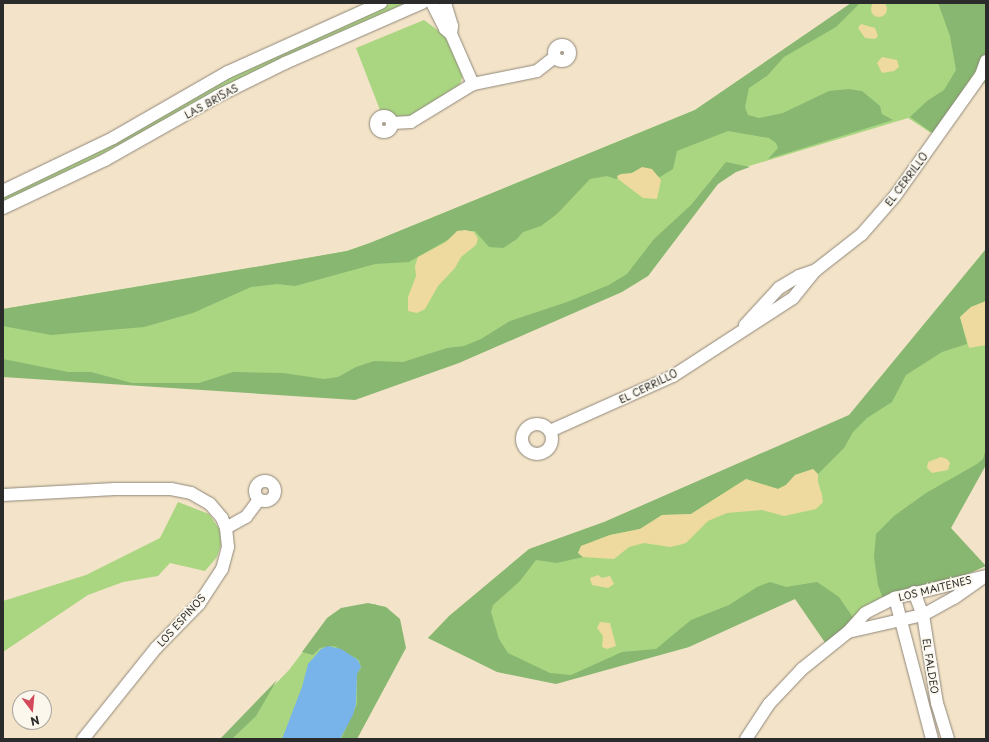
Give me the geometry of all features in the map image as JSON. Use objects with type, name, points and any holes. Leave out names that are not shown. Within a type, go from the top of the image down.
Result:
[{"type":"street","name":"LAS BRISAS","points":[[3,191],[113,138],[228,72],[381,3]]},
{"type":"street","name":"LAS BRISAS","points":[[3,208],[105,160],[252,80],[333,40],[422,3]]},
{"type":"street","points":[[432,3],[444,28],[451,34],[473,84]]},
{"type":"street","points":[[445,3],[452,26],[451,34]]},
{"type":"street","points":[[393,124],[412,122],[473,84],[537,71],[555,57]]},
{"type":"street","name":"EL CERRILLO","points":[[550,431],[672,376],[741,330],[779,288],[799,276],[816,270],[862,234],[895,196],[984,74],[986,61]]},
{"type":"street","name":"LOS ESPINOS","points":[[3,495],[115,489],[171,489],[192,493],[210,504],[222,518],[226,528],[228,548],[222,569],[199,604],[156,648],[82,739]]},
{"type":"street","points":[[226,528],[246,517],[259,500]]},
{"type":"street","name":"LOS MAITENES","points":[[746,739],[769,704],[802,669],[848,632],[865,613],[895,598],[914,592],[986,576]]},
{"type":"street","name":"LOS MAITENES","points":[[848,632],[900,622],[923,615],[954,598],[986,576]]},
{"type":"street","name":"EL FALDEO","points":[[914,592],[923,615],[937,703],[948,739]]},
{"type":"street","name":"EL FALDEO","points":[[895,598],[900,622],[932,739]]},
{"type":"green space","points":[[392,3],[411,3],[319,41],[229,85],[76,168],[3,202],[3,196],[208,88],[318,34]]},
{"type":"green space","points":[[851,3],[860,3],[836,27],[784,57],[767,76],[749,88],[745,107],[748,115],[759,118],[783,113],[829,91],[849,89],[862,91],[880,106],[882,114],[893,120],[768,159],[778,148],[776,143],[769,138],[728,131],[677,151],[673,169],[660,177],[636,171],[616,179],[607,176],[590,179],[557,214],[541,226],[523,232],[517,239],[503,248],[489,247],[475,231],[463,231],[409,262],[375,264],[295,286],[277,284],[251,287],[193,313],[144,327],[51,335],[3,326],[3,309],[347,251],[370,243],[695,110]]},
{"type":"green space","points":[[852,3],[986,3],[986,83],[971,87],[931,133],[908,118],[736,170],[715,186],[648,276],[356,399],[3,376],[3,309],[347,251],[370,243],[695,110]]},
{"type":"green space","points":[[938,3],[986,3],[986,54],[934,134],[910,117],[927,101],[944,90],[956,70],[950,36]]},
{"type":"green space","points":[[424,20],[447,37],[463,75],[460,84],[413,115],[395,117],[388,111],[380,110],[356,48]]},
{"type":"green space","points":[[726,162],[750,167],[736,172],[718,184],[648,276],[622,292],[459,363],[355,400],[3,377],[3,359],[68,372],[91,372],[132,383],[199,383],[233,372],[283,373],[324,379],[338,377],[356,367],[374,361],[403,362],[447,348],[464,346],[481,339],[510,321],[567,302],[609,285],[627,274],[654,239],[691,205]]},
{"type":"green space","points":[[986,249],[986,464],[949,529],[984,565],[851,622],[795,598],[688,647],[555,683],[497,671],[428,638],[530,549],[605,522],[849,416]]},
{"type":"green space","points":[[986,249],[986,301],[971,307],[960,317],[967,344],[942,352],[906,375],[892,402],[867,418],[853,432],[844,448],[818,474],[813,469],[795,475],[786,485],[778,489],[746,479],[691,514],[662,515],[640,529],[610,535],[581,546],[578,553],[583,557],[557,563],[536,560],[520,581],[493,605],[491,612],[499,639],[508,653],[550,673],[571,675],[622,652],[656,649],[691,620],[729,605],[757,587],[770,582],[786,587],[817,582],[839,597],[854,619],[826,644],[795,599],[689,647],[556,684],[497,672],[428,638],[449,616],[529,549],[604,522],[849,415]]},
{"type":"green space","points":[[986,449],[986,465],[951,528],[986,566],[940,586],[884,602],[878,585],[874,557],[876,534],[894,516],[926,493],[977,464],[983,459]]},
{"type":"green space","points":[[178,502],[209,514],[220,530],[221,545],[217,557],[205,571],[170,563],[158,576],[123,582],[88,595],[3,652],[3,601],[86,575],[160,538]]},
{"type":"green space","points":[[368,603],[386,607],[400,619],[406,648],[357,739],[341,739],[357,704],[357,674],[361,668],[359,660],[334,646],[320,648],[313,655],[302,652],[327,618],[341,608]]},
{"type":"green space","points":[[375,604],[394,617],[357,739],[222,739],[289,670],[317,633],[354,606]]},
{"type":"green space","points":[[277,680],[256,716],[232,739],[220,739]]},
{"type":"sand","points":[[879,1],[886,6],[887,9],[882,16],[879,17],[872,12],[871,9],[876,2]]},
{"type":"sand","points":[[861,24],[875,28],[878,36],[875,39],[865,38],[858,28]]},
{"type":"sand","points":[[882,57],[897,60],[899,67],[894,71],[882,73],[877,63]]},
{"type":"sand","points":[[642,167],[652,169],[661,180],[657,199],[643,198],[618,179],[617,176],[621,174],[632,173]]},
{"type":"sand","points":[[465,230],[474,232],[478,239],[476,245],[461,257],[455,268],[438,286],[425,309],[417,313],[408,311],[408,297],[416,276],[415,266],[418,257],[446,242],[457,231]]},
{"type":"sand","points":[[986,301],[986,345],[969,348],[960,317],[971,307]]},
{"type":"sand","points":[[941,457],[947,459],[950,463],[948,470],[932,473],[927,468],[928,462]]},
{"type":"sand","points":[[813,469],[818,474],[818,482],[823,502],[816,509],[784,516],[762,510],[727,513],[708,521],[686,543],[670,547],[644,543],[629,547],[614,559],[583,557],[578,553],[581,546],[610,535],[640,529],[662,515],[691,514],[746,479],[778,489],[786,485],[795,475]]},
{"type":"sand","points":[[598,575],[602,578],[610,576],[614,584],[608,588],[592,585],[590,578]]},
{"type":"sand","points":[[600,622],[610,623],[616,646],[607,649],[602,647],[603,636],[597,628]]},
{"type":"water","points":[[328,646],[341,649],[358,660],[361,667],[357,674],[356,704],[353,715],[340,739],[282,739],[302,687],[308,664],[321,649]]}]
